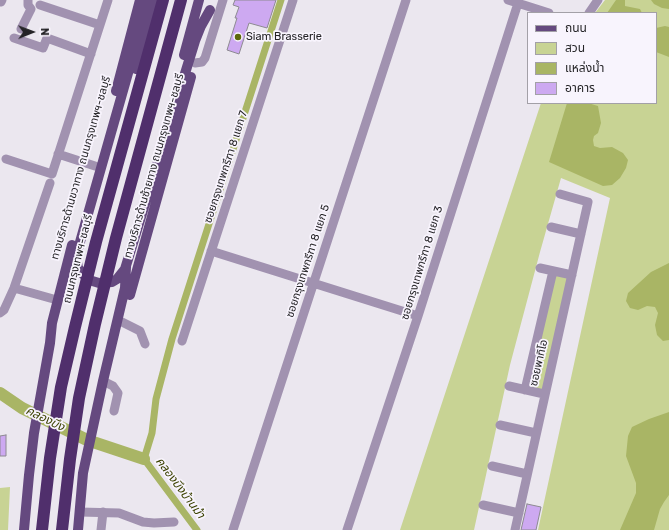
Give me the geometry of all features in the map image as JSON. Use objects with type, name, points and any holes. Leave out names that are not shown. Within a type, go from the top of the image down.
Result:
[{"type":"highway","name":"ถนนกรุงเทพฯ-ชลบุรี","points":[[42,530],[50,458],[61,387],[96,242],[163,0]]},
{"type":"highway","points":[[62,530],[79,398],[95,324],[116,238],[181,0]]},
{"type":"main road","name":"ทางบริการด้านขวาทาง ถนนกรุงเทพฯ-ชลบุรี","points":[[24,530],[34,433],[57,300],[140,0]]},
{"type":"main road","points":[[147,0],[140,31],[76,256],[78,268],[83,274],[94,282],[112,282],[117,279],[125,269],[195,41],[211,5]]},
{"type":"main road","name":"ทางบริการด้านขวาทาง ถนนกรุงเทพฯ-ชลบุรี","points":[[50,343],[58,323],[71,270],[86,241],[92,222],[156,0]]},
{"type":"main road","name":"ทางบริการด้านซ้ายทาง ถนนกรุงเทพฯ-ชลบุรี","points":[[78,530],[83,473],[127,282],[128,257],[199,0]]},
{"type":"main road","name":"ทางบริการด้านซ้ายทาง ถนนกรุงเทพฯ-ชลบุรี","points":[[114,338],[122,322],[211,5]]},
{"type":"street","points":[[6,159],[52,174],[108,0]]},
{"type":"street","points":[[195,63],[202,62],[205,58],[223,0]]},
{"type":"street","name":"ซอยกรุงเทพกรีฑา 8 แยก 7","points":[[182,341],[293,0]]},
{"type":"street","name":"ซอยกรุงเทพกรีฑา 8 แยก 5","points":[[234,530],[406,0]]},
{"type":"street","points":[[508,0],[547,12]]},
{"type":"street","points":[[590,12],[598,0]]},
{"type":"street","name":"ซอยกรุงเทพกรีฑา 8 แยก 3","points":[[347,530],[418,316],[518,2]]},
{"type":"street","points":[[21,29],[30,5],[37,9],[40,3],[100,25]]},
{"type":"street","points":[[14,38],[43,48],[47,38],[91,54]]},
{"type":"street","points":[[58,154],[95,166]]},
{"type":"street","points":[[0,313],[4,310],[14,288],[50,183]]},
{"type":"street","name":"ซอยพาทิโอ","points":[[515,530],[544,394],[588,202],[560,194]]},
{"type":"street","points":[[551,227],[581,234]]},
{"type":"street","points":[[211,250],[418,316]]},
{"type":"street","points":[[540,268],[572,275]]},
{"type":"street","points":[[525,390],[554,271]]},
{"type":"street","points":[[14,288],[57,300]]},
{"type":"street","points":[[122,322],[140,331],[145,344]]},
{"type":"street","points":[[103,381],[113,386],[118,392],[114,411]]},
{"type":"street","points":[[509,386],[544,394]]},
{"type":"street","points":[[500,425],[536,433]]},
{"type":"street","points":[[492,466],[527,474]]},
{"type":"street","points":[[483,505],[519,513]]},
{"type":"street","points":[[80,512],[119,513],[143,522],[174,522]]},
{"type":"street","points":[[101,530],[103,512]]},
{"type":"green space","points":[[605,0],[669,0],[669,530],[538,530],[610,198],[561,178],[510,365],[474,530],[400,530],[541,104],[657,104],[657,12],[596,12]]},
{"type":"green space","points":[[556,274],[569,277],[543,391],[528,388]]},
{"type":"green space","points":[[10,487],[8,530],[0,530],[0,488]]},
{"type":"water","points":[[616,0],[625,0],[625,6],[640,9],[642,12],[608,12]]},
{"type":"water","points":[[651,0],[669,0],[669,9],[662,8],[654,4]]},
{"type":"water","points":[[665,26],[669,27],[669,57],[657,52],[657,28]]},
{"type":"water","points":[[567,104],[591,104],[598,106],[601,123],[598,133],[594,136],[594,146],[600,148],[612,147],[623,153],[628,160],[626,168],[620,178],[612,185],[603,186],[549,162]]},
{"type":"water","points":[[669,263],[669,340],[663,341],[657,335],[655,325],[658,313],[655,307],[647,306],[638,310],[630,308],[626,301],[628,293],[651,272]]},
{"type":"water","points":[[669,412],[669,495],[660,509],[654,530],[620,530],[636,493],[636,483],[626,456],[628,436],[632,427]]},
{"type":"building","points":[[235,0],[276,0],[267,28],[249,23],[239,54],[227,50],[239,7],[233,5]]},
{"type":"building","points":[[6,435],[6,456],[0,456],[0,436]]},
{"type":"building","points":[[527,504],[541,507],[536,530],[521,530]]},
{"type":"waterway","name":"คลองบึงบ้านม้า","points":[[197,530],[144,459],[152,433],[156,399],[172,339],[281,0]]},
{"type":"waterway","name":"คลองบึง","points":[[0,393],[22,408],[87,440],[144,459]]},
{"type":"place","name":"Siam Brasserie","points":[[238,37]]}]
